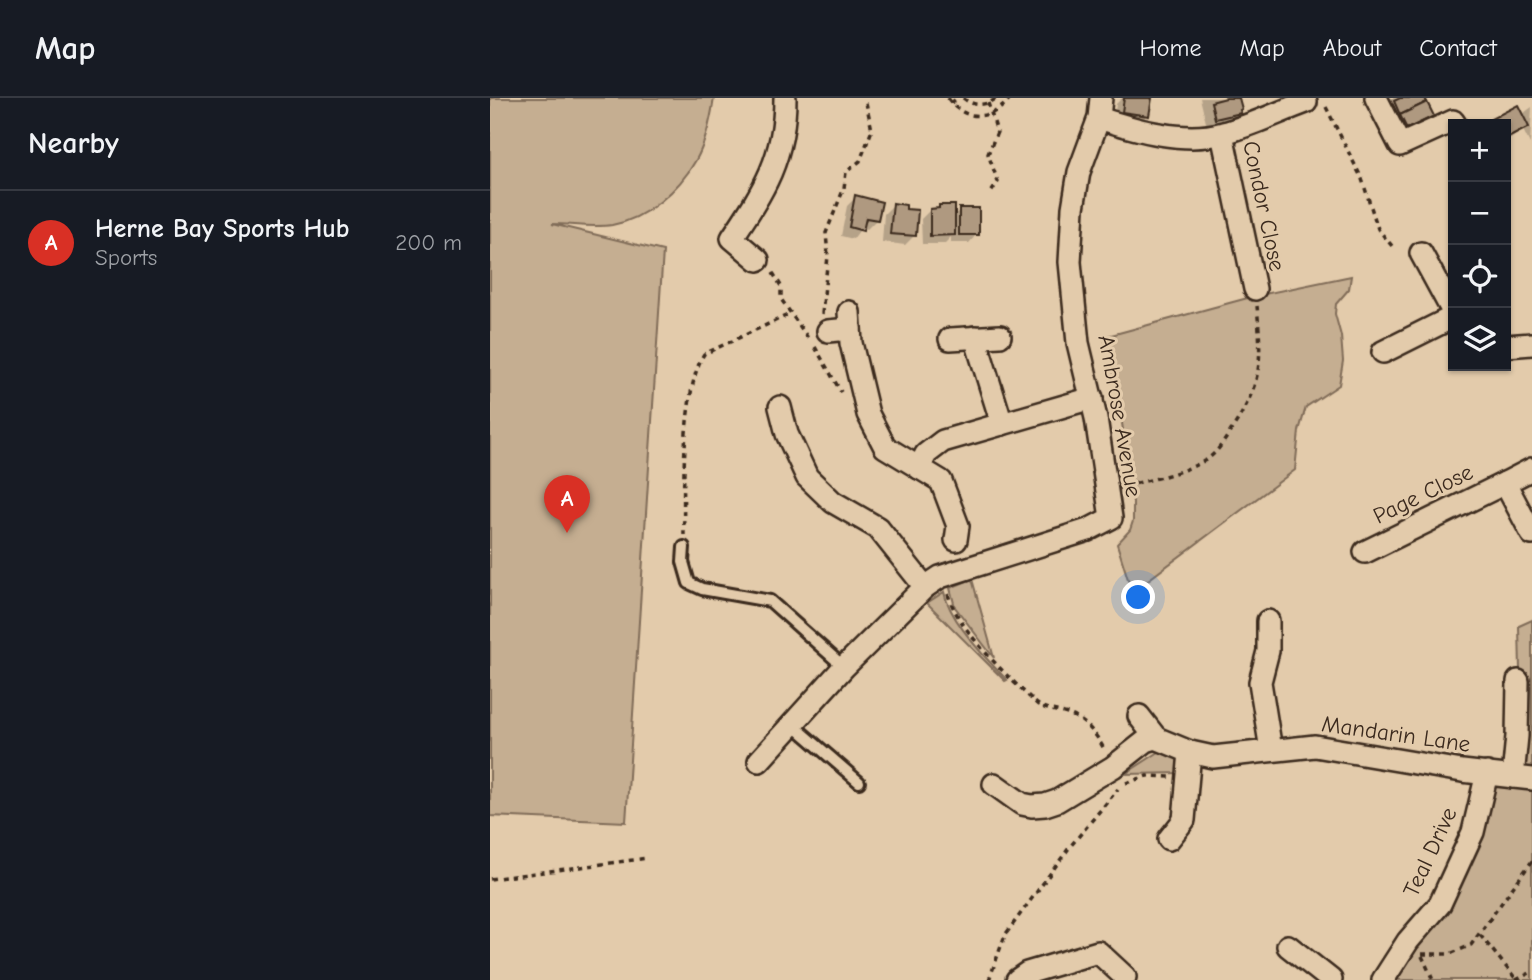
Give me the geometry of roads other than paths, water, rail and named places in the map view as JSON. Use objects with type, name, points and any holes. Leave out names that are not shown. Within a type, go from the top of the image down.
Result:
[{"type":"street","points":[[758,260],[732,238],[763,193],[771,174],[784,124],[785,98]]},
{"type":"street","points":[[1376,98],[1400,145],[1448,122]]},
{"type":"street","name":"Condor Close","points":[[1100,108],[1160,133],[1191,136],[1222,134],[1313,99]]},
{"type":"street","name":"Ambrose Avenue","points":[[759,761],[844,667],[932,582],[1088,530],[1111,518],[1092,398],[1078,343],[1070,262],[1073,208],[1079,172],[1100,108]]},
{"type":"street","name":"Condor Close","points":[[1222,134],[1255,289]]},
{"type":"street","points":[[1421,253],[1451,308]]},
{"type":"street","points":[[820,325],[850,320],[850,343],[868,414],[885,447],[941,481],[958,526],[956,540]]},
{"type":"street","points":[[1383,352],[1448,320]]},
{"type":"street","points":[[950,339],[1000,336]]},
{"type":"street","points":[[975,337],[1002,424]]},
{"type":"street","points":[[1511,346],[1532,344]]},
{"type":"street","points":[[919,468],[926,454],[943,440],[1092,398]]},
{"type":"street","points":[[780,407],[787,434],[807,477],[833,502],[878,528],[932,582]]},
{"type":"street","name":"Page Close","points":[[1365,552],[1532,469]]},
{"type":"street","points":[[1504,483],[1532,534]]},
{"type":"street","points":[[1268,621],[1268,651],[1260,682],[1272,750]]},
{"type":"street","name":"Mandarin Lane","points":[[1156,738],[1191,752],[1213,757],[1315,746],[1462,771],[1522,778],[1517,736],[1518,681]]},
{"type":"street","points":[[994,784],[1022,804],[1045,805],[1057,801],[1113,767],[1146,741],[1156,738],[1139,716]]},
{"type":"street","points":[[1169,839],[1184,820],[1191,752]]},
{"type":"street","name":"Teal Drive","points":[[1383,980],[1414,947],[1440,904],[1473,832],[1487,773]]},
{"type":"street","points":[[1288,946],[1331,980]]},
{"type":"street","points":[[1017,980],[1027,973],[1098,952],[1125,977]]},
{"type":"lane","points":[[684,547],[683,562],[689,583],[702,589],[770,601],[844,667]]},
{"type":"lane","points":[[792,724],[859,782]]},
{"type":"place","name":"Herne Bay Sports Hub","points":[[567,533]]}]
